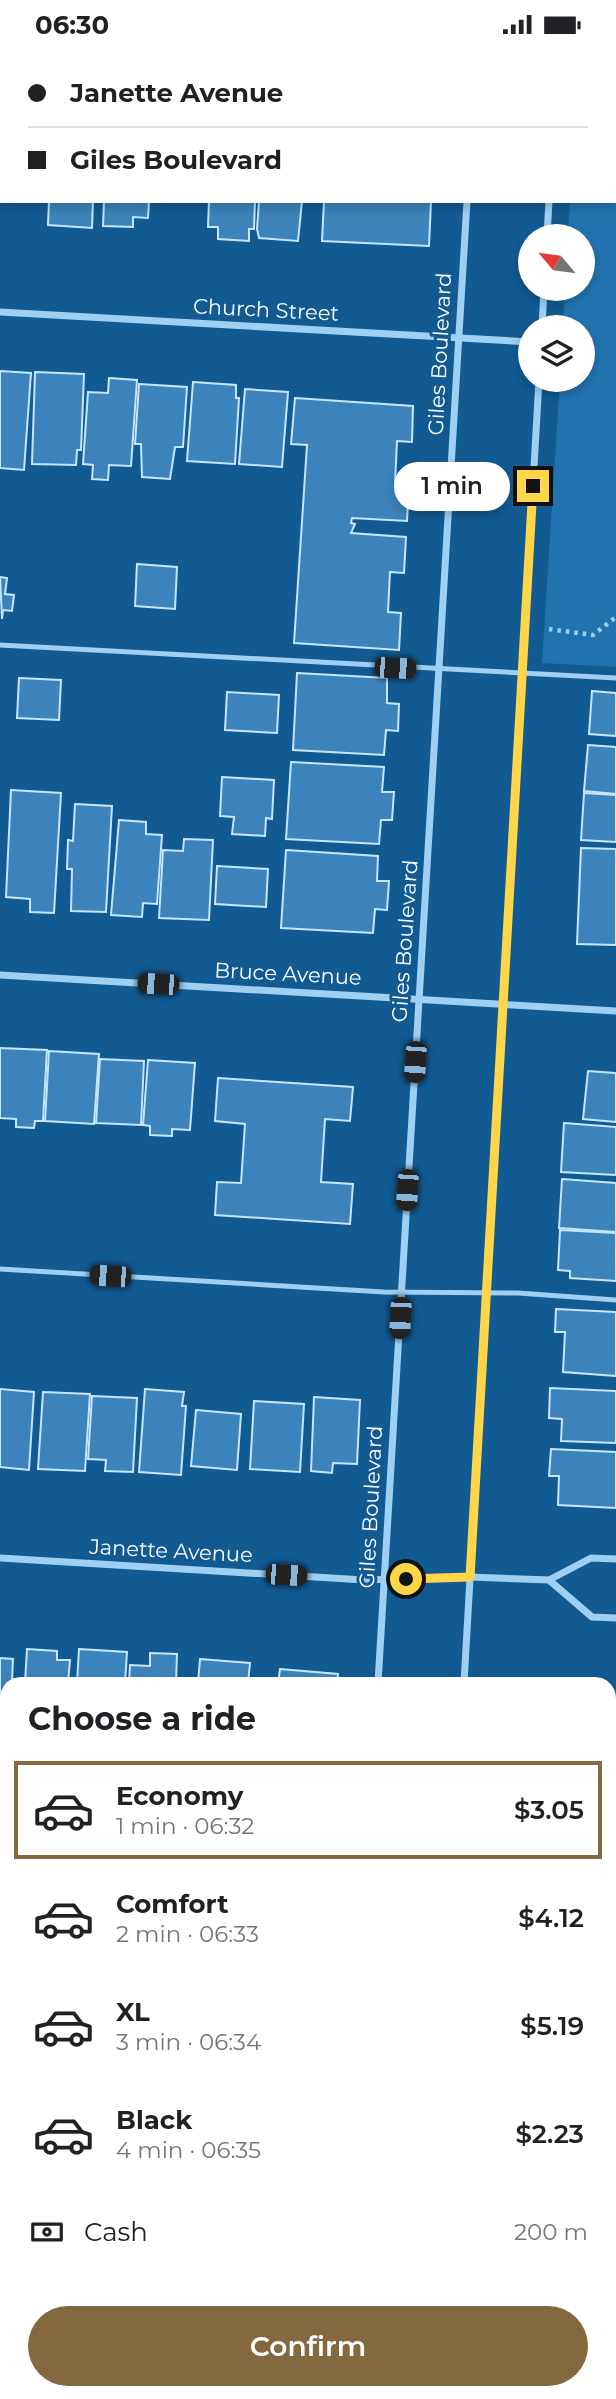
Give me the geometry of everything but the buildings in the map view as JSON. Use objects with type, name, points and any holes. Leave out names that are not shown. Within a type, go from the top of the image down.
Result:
[{"type":"street","name":"Giles Boulevard","points":[[378,1677],[467,203]]},
{"type":"street","points":[[548,224],[549,203]]},
{"type":"street","name":"Church Street","points":[[0,312],[518,341]]},
{"type":"street","points":[[464,1677],[538,392]]},
{"type":"street","name":"Bruce Avenue","points":[[0,975],[616,1011]]},
{"type":"street","points":[[616,1559],[591,1557],[549,1580],[592,1617],[616,1618]]},
{"type":"street","name":"Janette Avenue","points":[[0,1558],[384,1580],[470,1577],[549,1580]]},
{"type":"lane","points":[[0,645],[616,678]]},
{"type":"lane","points":[[0,1269],[401,1292],[486,1293],[616,1300]]},
{"type":"path","points":[[549,629],[593,635],[616,617]]},
{"type":"shaded area","points":[[570,203],[616,203],[616,667],[542,663],[559,392],[595,392],[595,315],[564,315],[564,301],[595,301],[595,224],[569,224]]},
{"type":"route","points":[[406,1579],[470,1577],[533,486]]}]
